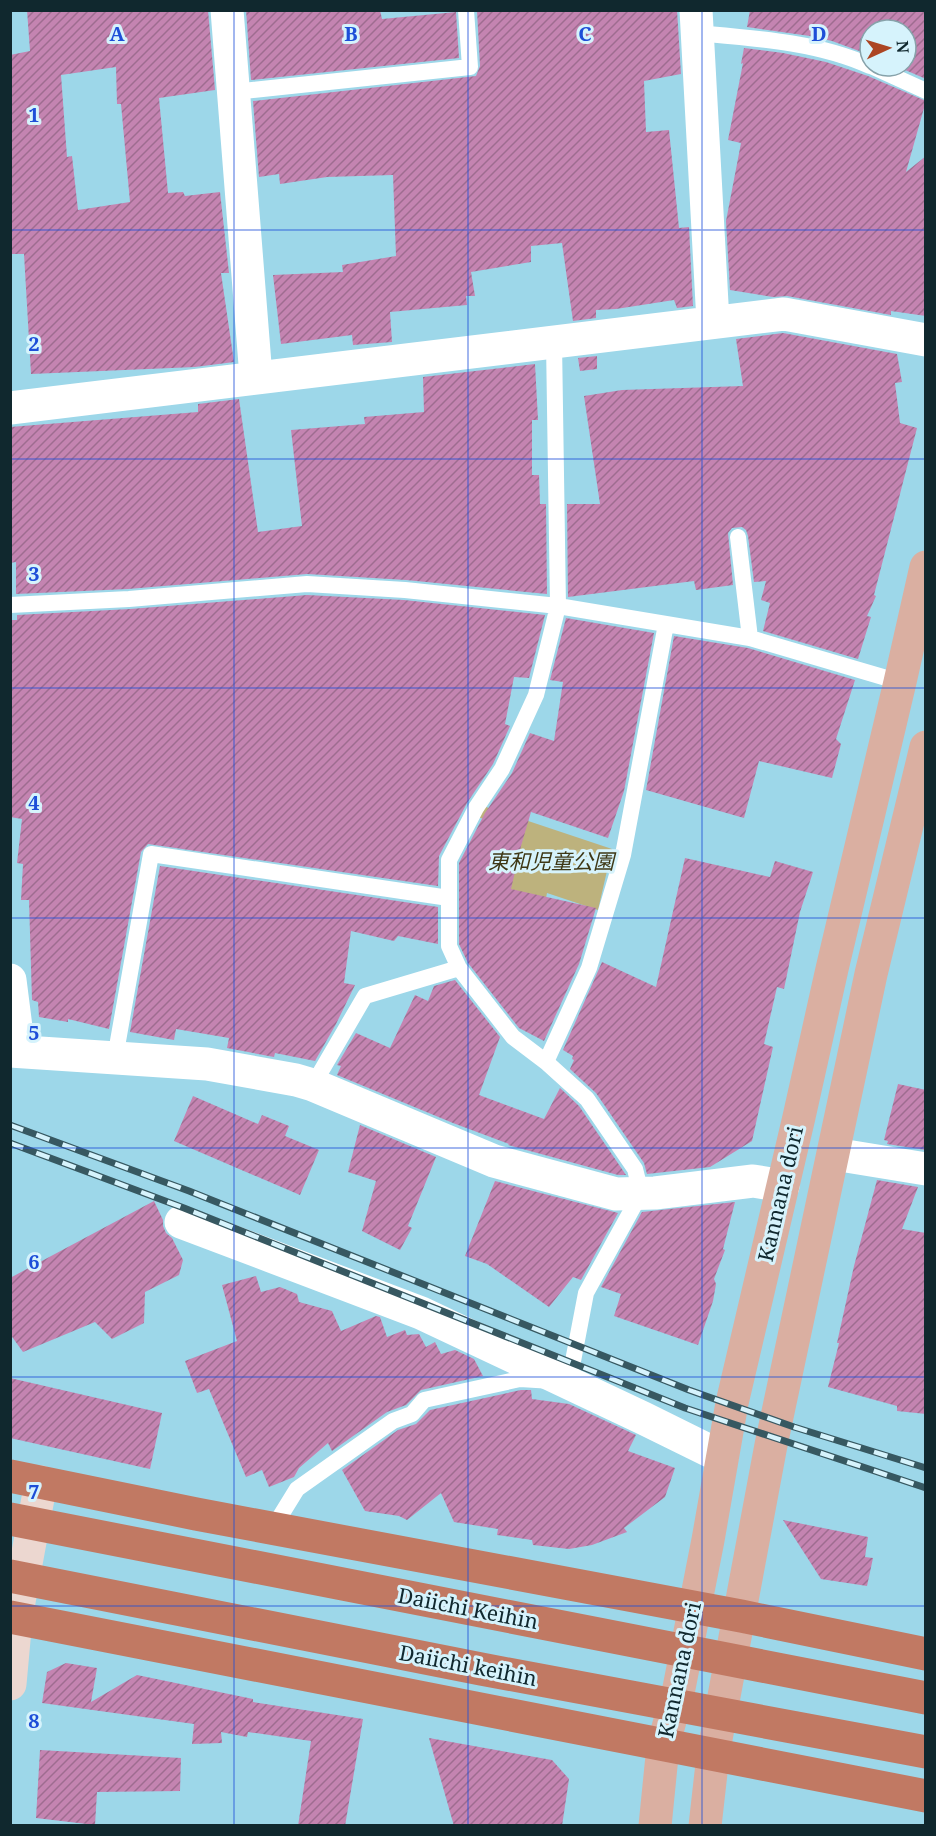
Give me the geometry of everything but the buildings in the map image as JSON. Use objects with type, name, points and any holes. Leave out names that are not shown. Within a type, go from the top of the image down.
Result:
[{"type":"highway","points":[[26,1479],[196,1514],[741,1616],[926,1654]]},
{"type":"highway","points":[[196,1514],[249,1558],[260,1562],[484,1633],[681,1679],[855,1715],[926,1746]]},
{"type":"highway","name":"Daiichi Keihin","points":[[10,1519],[926,1698]]},
{"type":"highway","name":"Daiichi keihin","points":[[10,1576],[457,1664],[926,1752]]},
{"type":"highway","points":[[13,1617],[926,1796]]},
{"type":"main road","name":"Kannana dori","points":[[655,1826],[663,1746],[681,1679],[732,1403],[926,567]]},
{"type":"main road","name":"Kannana dori","points":[[705,1826],[713,1755],[741,1616],[771,1445],[871,974],[926,747]]},
{"type":"street","points":[[227,10],[256,377]]},
{"type":"street","points":[[696,22],[713,322]]},
{"type":"street","points":[[10,408],[784,314],[926,340]]},
{"type":"street","points":[[10,980],[15,1051],[207,1064],[296,1080],[313,1085],[494,1161],[616,1194],[655,1193],[753,1181],[783,1186]]},
{"type":"street","points":[[834,1154],[926,1169]]},
{"type":"street","points":[[182,1222],[421,1313],[723,1457]]},
{"type":"street","points":[[10,1684],[13,1617],[26,1479]]},
{"type":"lane","points":[[234,92],[470,67],[466,10]]},
{"type":"lane","points":[[696,22],[858,60]]},
{"type":"lane","points":[[897,78],[926,91]]},
{"type":"lane","points":[[273,1528],[297,1490],[393,1421],[412,1414],[424,1400],[520,1379],[568,1382],[586,1293],[641,1193],[635,1169],[587,1099],[546,1062],[513,1037],[459,968],[449,946],[449,860],[476,808],[502,769],[536,695],[558,606],[554,342]]},
{"type":"lane","points":[[738,537],[750,638]]},
{"type":"lane","points":[[10,605],[129,599],[307,584],[405,590],[558,606],[750,638],[900,682]]},
{"type":"lane","points":[[546,1062],[589,968],[623,855],[666,624]]},
{"type":"lane","points":[[115,1058],[151,854],[449,898]]},
{"type":"lane","points":[[313,1085],[364,996],[459,968]]},
{"type":"green space","name":"東和児童公園","points":[[483,806],[612,849],[598,910],[547,893],[543,913],[504,903],[524,834],[478,817]]},
{"type":"railway","points":[[10,1125],[189,1191],[689,1390],[794,1427],[926,1468]]},
{"type":"railway","points":[[10,1143],[184,1208],[685,1408],[926,1488]]}]
